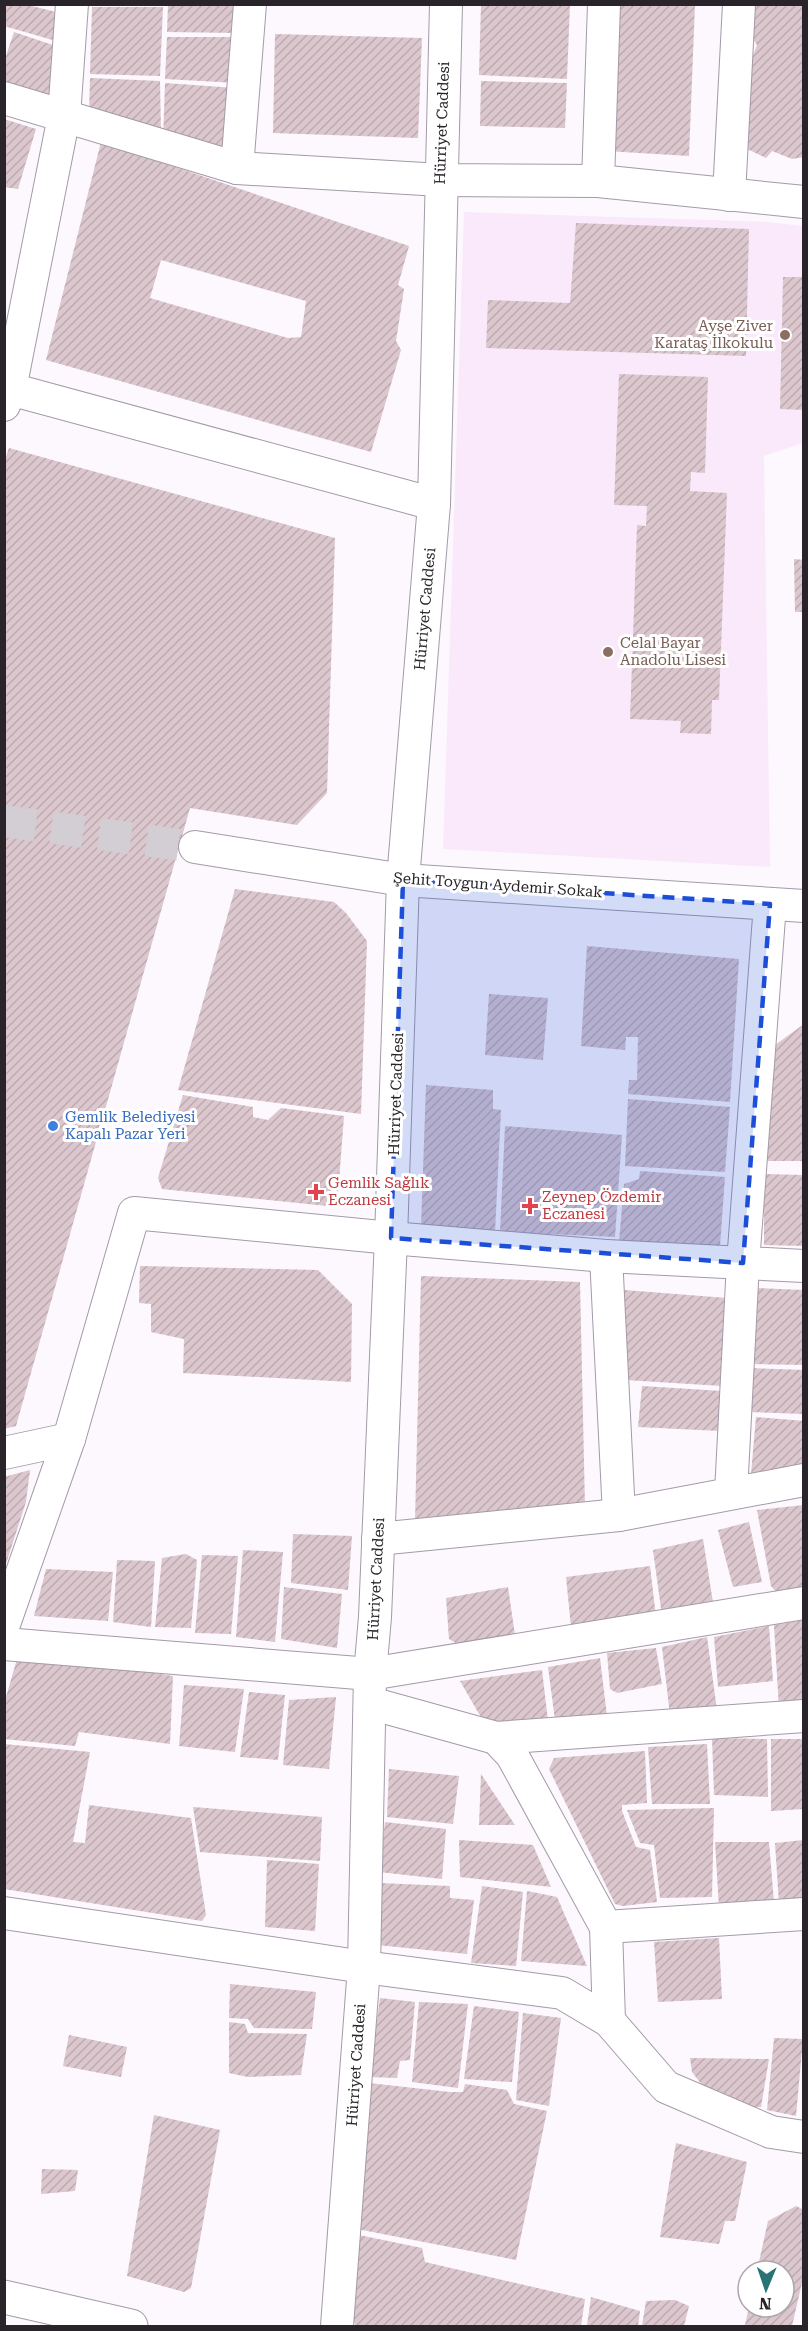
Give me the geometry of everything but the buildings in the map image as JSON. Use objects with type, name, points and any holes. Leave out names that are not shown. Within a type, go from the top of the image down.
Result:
[{"type":"street","points":[[72,4],[64,116],[6,394],[434,504]]},
{"type":"street","points":[[237,168],[250,4]]},
{"type":"street","name":"Hürriyet Caddesi","points":[[337,2326],[364,1967],[370,1689],[392,1238],[404,880],[434,504],[446,4]]},
{"type":"street","points":[[598,181],[604,4]]},
{"type":"street","points":[[729,195],[739,4]]},
{"type":"street","points":[[4,98],[237,168],[441,180],[598,181],[804,202]]},
{"type":"street","name":"Şehit Toygun Aydemir Sokak","points":[[195,847],[404,880],[804,906]]},
{"type":"street","points":[[732,1493],[744,1263],[770,904]]},
{"type":"street","points":[[4,1624],[69,1439],[134,1213],[606,1256],[804,1266]]},
{"type":"street","points":[[606,1256],[619,1515]]},
{"type":"street","points":[[4,1454],[69,1439]]},
{"type":"street","points":[[378,1539],[619,1515],[804,1480]]},
{"type":"street","points":[[370,1689],[804,1603]]},
{"type":"street","points":[[4,1644],[370,1689],[496,1738],[804,1716]]},
{"type":"street","points":[[496,1738],[512,1755],[606,1927],[609,2021]]},
{"type":"street","points":[[4,1913],[364,1967],[562,1992],[609,2021],[666,2086],[771,2132],[804,2137]]},
{"type":"street","points":[[606,1927],[804,1914]]},
{"type":"street","points":[[4,2297],[131,2326]]},
{"type":"highlighted area","points":[[403,880],[770,904],[743,1263],[391,1238]]},
{"type":"shaded area","name":"Celal Bayar Anadolu Lisesi","points":[[464,212],[768,222],[803,226],[803,443],[764,456],[770,867],[443,849]]},
{"type":"tunnel","points":[[4,821],[195,847]]},
{"type":"place","name":"Ayşe Ziver Karataş İlkokulu","points":[[785,335]]},
{"type":"place","name":"Celal Bayar Anadolu Lisesi","points":[[608,652]]},
{"type":"place","name":"Gemlik Belediyesi Kapalı Pazar Yeri","points":[[53,1126]]},
{"type":"place","name":"Gemlik Sağlık Eczanesi","points":[[316,1192]]},
{"type":"place","name":"Zeynep Özdemir Eczanesi","points":[[530,1206]]}]
